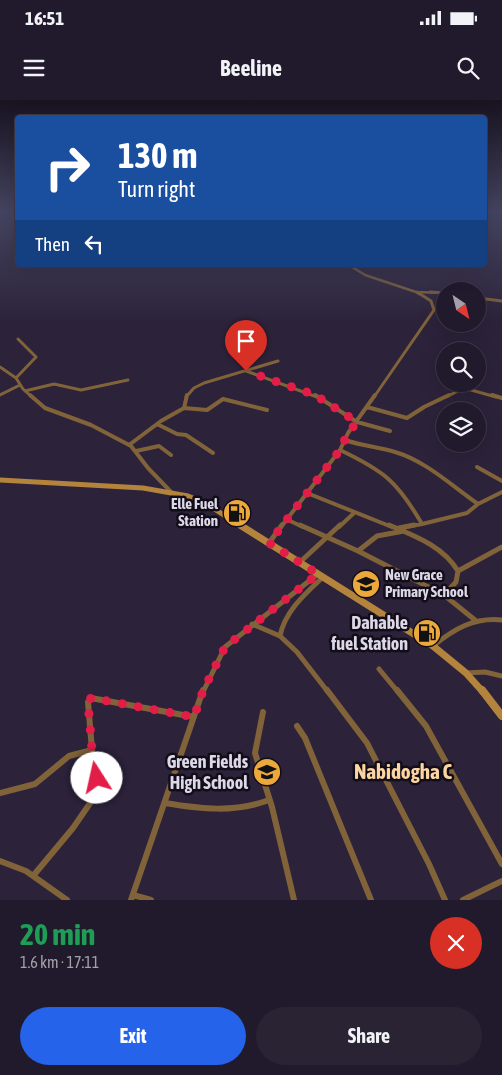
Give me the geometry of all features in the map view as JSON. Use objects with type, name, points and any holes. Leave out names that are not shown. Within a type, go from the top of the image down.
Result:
[{"type":"street","points":[[269,543],[340,450],[367,407],[434,310],[431,301],[416,292],[366,275],[352,267]]},
{"type":"street","points":[[416,292],[436,293]]},
{"type":"street","points":[[486,299],[502,301]]},
{"type":"street","points":[[16,378],[36,357],[18,339]]},
{"type":"street","points":[[184,408],[186,395],[193,389],[220,378],[278,361]]},
{"type":"street","points":[[0,367],[16,378],[25,391],[45,408],[91,425],[129,445],[171,492]]},
{"type":"street","points":[[246,371],[315,395],[357,422],[390,431]]},
{"type":"street","points":[[25,391],[54,384],[81,390],[128,380]]},
{"type":"street","points":[[0,395],[20,385]]},
{"type":"street","points":[[367,407],[407,418],[424,407],[464,388],[502,398]]},
{"type":"street","points":[[129,445],[157,424],[184,408],[207,410],[223,398],[267,410]]},
{"type":"street","points":[[157,424],[176,434],[186,435],[213,453]]},
{"type":"street","points":[[345,440],[366,447],[396,452],[425,466],[478,504]]},
{"type":"street","points":[[136,451],[159,446],[171,455]]},
{"type":"street","points":[[340,450],[383,472],[417,514],[422,524]]},
{"type":"street","points":[[476,467],[502,481]]},
{"type":"street","points":[[0,480],[143,488],[188,496],[207,504],[433,646],[466,673],[502,716]]},
{"type":"street","points":[[399,528],[470,512],[478,504],[502,492]]},
{"type":"street","points":[[307,493],[354,513],[399,528],[436,548],[458,571],[456,582],[444,595]]},
{"type":"street","points":[[299,563],[354,513]]},
{"type":"street","points":[[288,520],[358,551],[444,595],[474,620]]},
{"type":"street","points":[[358,551],[377,536],[405,531]]},
{"type":"street","points":[[458,571],[502,547]]},
{"type":"street","points":[[151,900],[132,897],[203,691],[225,647],[252,624],[320,576]]},
{"type":"street","points":[[280,636],[282,624],[320,576]]},
{"type":"street","points":[[433,646],[461,625],[474,620],[502,620]]},
{"type":"street","points":[[252,624],[280,636],[297,652],[367,744],[429,864],[445,900]]},
{"type":"street","points":[[379,669],[426,726],[502,864]]},
{"type":"street","points":[[466,673],[485,672],[502,676]]},
{"type":"street","points":[[33,876],[73,828],[95,796],[97,778],[92,750],[88,702],[91,698],[194,717]]},
{"type":"street","points":[[263,712],[255,753],[294,900]]},
{"type":"street","points":[[297,726],[305,738],[371,900]]},
{"type":"street","points":[[0,793],[35,784],[69,756],[92,750]]},
{"type":"street","points":[[165,803],[226,810],[255,806],[269,800]]},
{"type":"street","points":[[0,861],[33,876],[61,898]]},
{"type":"street","points":[[463,900],[473,898],[502,881]]},
{"type":"place","name":"Elle Fuel Station","points":[[237,513]]},
{"type":"place","name":"New Grace Primary School","points":[[366,584]]},
{"type":"place","name":"Dahable fuel Station","points":[[427,633]]},
{"type":"place","name":"Green Fields High School","points":[[267,772]]},
{"type":"district","name":"Nabidogha C","points":[[403,772]]},
{"type":"route","points":[[97,778],[92,750],[88,702],[91,698],[119,701],[194,717],[203,691],[225,647],[238,634],[318,574],[269,543],[340,450],[348,433],[357,422],[349,415],[315,395],[246,371]]}]
